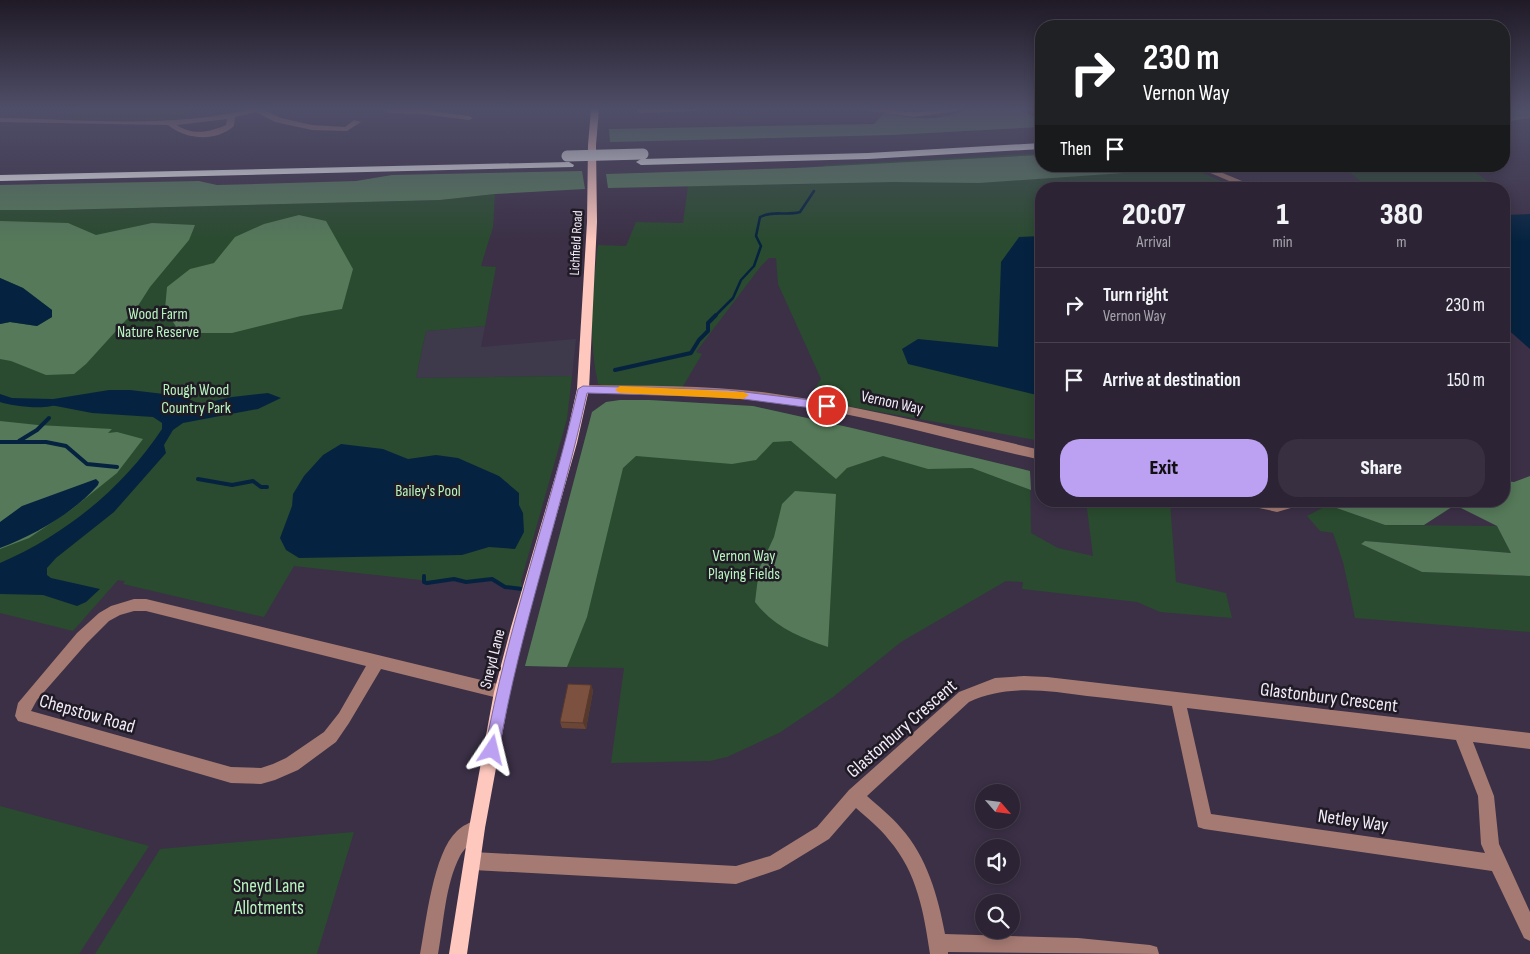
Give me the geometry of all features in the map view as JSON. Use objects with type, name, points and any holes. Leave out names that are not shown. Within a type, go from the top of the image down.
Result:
[{"type":"highway","points":[[642,158],[734,154]]},
{"type":"highway","points":[[0,178],[642,158],[868,156],[911,154]]},
{"type":"highway","points":[[0,168],[568,160]]},
{"type":"main road","name":"Lichfield Road","points":[[584,384],[592,222],[592,154]]},
{"type":"main road","name":"Sneyd Lane","points":[[458,954],[477,828],[502,692],[518,627],[571,443],[584,384]]},
{"type":"street","points":[[1213,172],[1239,182]]},
{"type":"street","name":"Vernon Way","points":[[584,384],[728,393],[827,406],[903,421],[1035,454]]},
{"type":"street","name":"Chepstow Road","points":[[376,663],[344,718],[330,737],[292,764],[261,776],[231,775],[23,716],[23,708],[32,695],[82,638],[104,617],[116,610],[134,605],[146,605],[376,663],[502,692]]},
{"type":"street","name":"Glastonbury Crescent","points":[[472,861],[736,875],[774,863],[823,833],[856,796],[964,697],[985,687],[1011,682],[1038,683],[1530,741]]},
{"type":"street","name":"Netley Way","points":[[1178,700],[1204,821],[1497,863]]},
{"type":"street","points":[[1462,734],[1486,796],[1490,844],[1530,932]]},
{"type":"street","points":[[856,796],[896,834],[923,878],[931,904],[938,948],[1078,947],[1150,954]]},
{"type":"street","points":[[429,954],[442,888],[451,857],[462,838],[477,828]]},
{"type":"shaded area","points":[[485,326],[481,347],[576,339],[572,376],[416,378],[426,331]]},
{"type":"green space","points":[[1035,154],[1035,172],[1200,172],[1224,182],[1035,182],[1035,440],[808,399],[821,379],[778,284],[776,258],[769,258],[761,266],[696,352],[702,354],[682,388],[609,387],[598,384],[593,349],[592,314],[598,245],[626,246],[636,222],[683,223],[688,186],[813,184],[825,165]]},
{"type":"green space","points":[[1035,155],[1035,172],[1138,172],[979,183],[894,182],[608,188],[606,174],[795,168]]},
{"type":"green space","points":[[582,171],[585,189],[495,194],[440,200],[0,210],[0,185],[199,181],[217,185],[356,181],[392,175]]},
{"type":"green space","points":[[1349,172],[1475,172],[1489,182],[1361,182]]},
{"type":"green space","name":"Rough Wood Country Park","points":[[495,194],[493,227],[481,266],[496,267],[485,326],[426,331],[416,378],[572,376],[567,419],[521,581],[522,589],[505,587],[492,579],[466,582],[454,579],[427,583],[421,580],[294,566],[264,617],[123,584],[125,581],[118,580],[73,631],[0,613],[0,210],[440,200]]},
{"type":"green space","points":[[299,215],[326,221],[353,269],[342,309],[301,316],[232,333],[180,333],[165,309],[167,287],[190,269],[214,263],[235,237],[264,224]]},
{"type":"green space","points":[[0,221],[68,223],[96,235],[152,223],[195,225],[189,240],[150,287],[136,309],[86,364],[74,374],[46,375],[11,361],[0,359],[0,324],[10,322],[37,326],[52,317],[52,310],[23,288],[0,278]]},
{"type":"green space","points":[[620,400],[753,406],[1030,471],[1031,490],[972,468],[928,469],[883,456],[847,468],[836,479],[791,441],[773,442],[756,460],[732,464],[636,456],[623,468],[587,617],[567,667],[525,666],[592,412],[606,402]]},
{"type":"green space","name":"Vernon Way Playing Fields","points":[[649,400],[753,406],[1030,471],[1031,533],[1058,548],[1093,556],[1087,507],[1170,507],[1176,582],[1226,593],[1232,618],[1160,612],[1137,602],[1022,589],[1023,582],[1006,581],[901,642],[833,697],[779,733],[727,757],[710,761],[611,763],[624,668],[525,666],[592,412],[606,402]]},
{"type":"green space","points":[[0,421],[112,429],[108,433],[117,432],[143,439],[117,473],[72,509],[29,538],[0,549]]},
{"type":"green space","points":[[1530,476],[1530,576],[1422,572],[1361,544],[1365,541],[1511,553],[1497,526],[1459,507],[1510,507],[1510,482]]},
{"type":"green space","points":[[795,491],[836,494],[828,647],[779,625],[762,611],[755,602],[759,569],[774,537],[782,504]]},
{"type":"green space","points":[[1324,507],[1334,507],[1385,525],[1497,526],[1511,553],[1365,541],[1361,544],[1422,572],[1530,576],[1530,632],[1355,618],[1343,562],[1333,533],[1320,531],[1307,516]]},
{"type":"green space","points":[[1334,507],[1452,507],[1424,525],[1385,525]]},
{"type":"green space","points":[[0,806],[149,846],[79,954],[0,954]]},
{"type":"green space","name":"Sneyd Lane Allotments","points":[[354,832],[317,954],[95,954],[160,849]]},
{"type":"water","points":[[1530,214],[1530,349],[1510,331],[1510,215]]},
{"type":"water","points":[[1035,236],[1035,395],[908,364],[902,349],[918,339],[998,347],[1001,262],[1019,237]]},
{"type":"water","points":[[0,278],[23,288],[52,310],[52,317],[37,326],[10,322],[0,324]]},
{"type":"water","points":[[109,390],[130,390],[181,396],[200,404],[232,397],[268,393],[281,398],[258,409],[183,423],[173,430],[164,445],[166,453],[114,512],[56,558],[47,568],[47,575],[51,578],[100,589],[86,602],[77,606],[43,595],[0,594],[0,563],[47,539],[91,508],[111,490],[147,451],[162,429],[162,423],[153,417],[92,413],[35,402]]},
{"type":"water","points":[[341,444],[383,449],[408,459],[436,455],[458,458],[499,476],[519,493],[519,505],[523,513],[524,532],[515,549],[489,547],[462,555],[299,558],[286,550],[280,538],[292,506],[293,494],[304,476],[323,455]]},
{"type":"water","points":[[96,479],[99,482],[98,485],[65,514],[40,530],[0,548],[0,522],[22,506]]},
{"type":"building","points":[[568,684],[591,685],[583,723],[560,722]]},
{"type":"waterway","points":[[615,370],[691,353],[699,340],[708,331],[708,323],[733,298],[741,280],[754,266],[761,246],[756,236],[760,217],[770,214],[800,212],[814,191]]},
{"type":"waterway","points":[[0,398],[11,402],[52,403]]},
{"type":"waterway","points":[[19,441],[37,430],[49,418]]},
{"type":"waterway","points":[[0,442],[46,442],[66,446],[87,464],[117,467]]},
{"type":"waterway","points":[[198,479],[232,485],[253,481],[261,487],[267,487]]},
{"type":"waterway","points":[[424,576],[424,582],[427,583],[454,579],[466,582],[492,579],[505,587],[522,589]]},
{"type":"slow traffic","points":[[620,390],[743,395]]},
{"type":"route","points":[[492,750],[502,692],[518,627],[571,443],[583,389],[728,393],[827,406]]},
{"type":"park label","name":"Wood Farm Nature Reserve","points":[[158,323]]},
{"type":"park label","name":"Bailey's Pool","points":[[428,491]]}]
